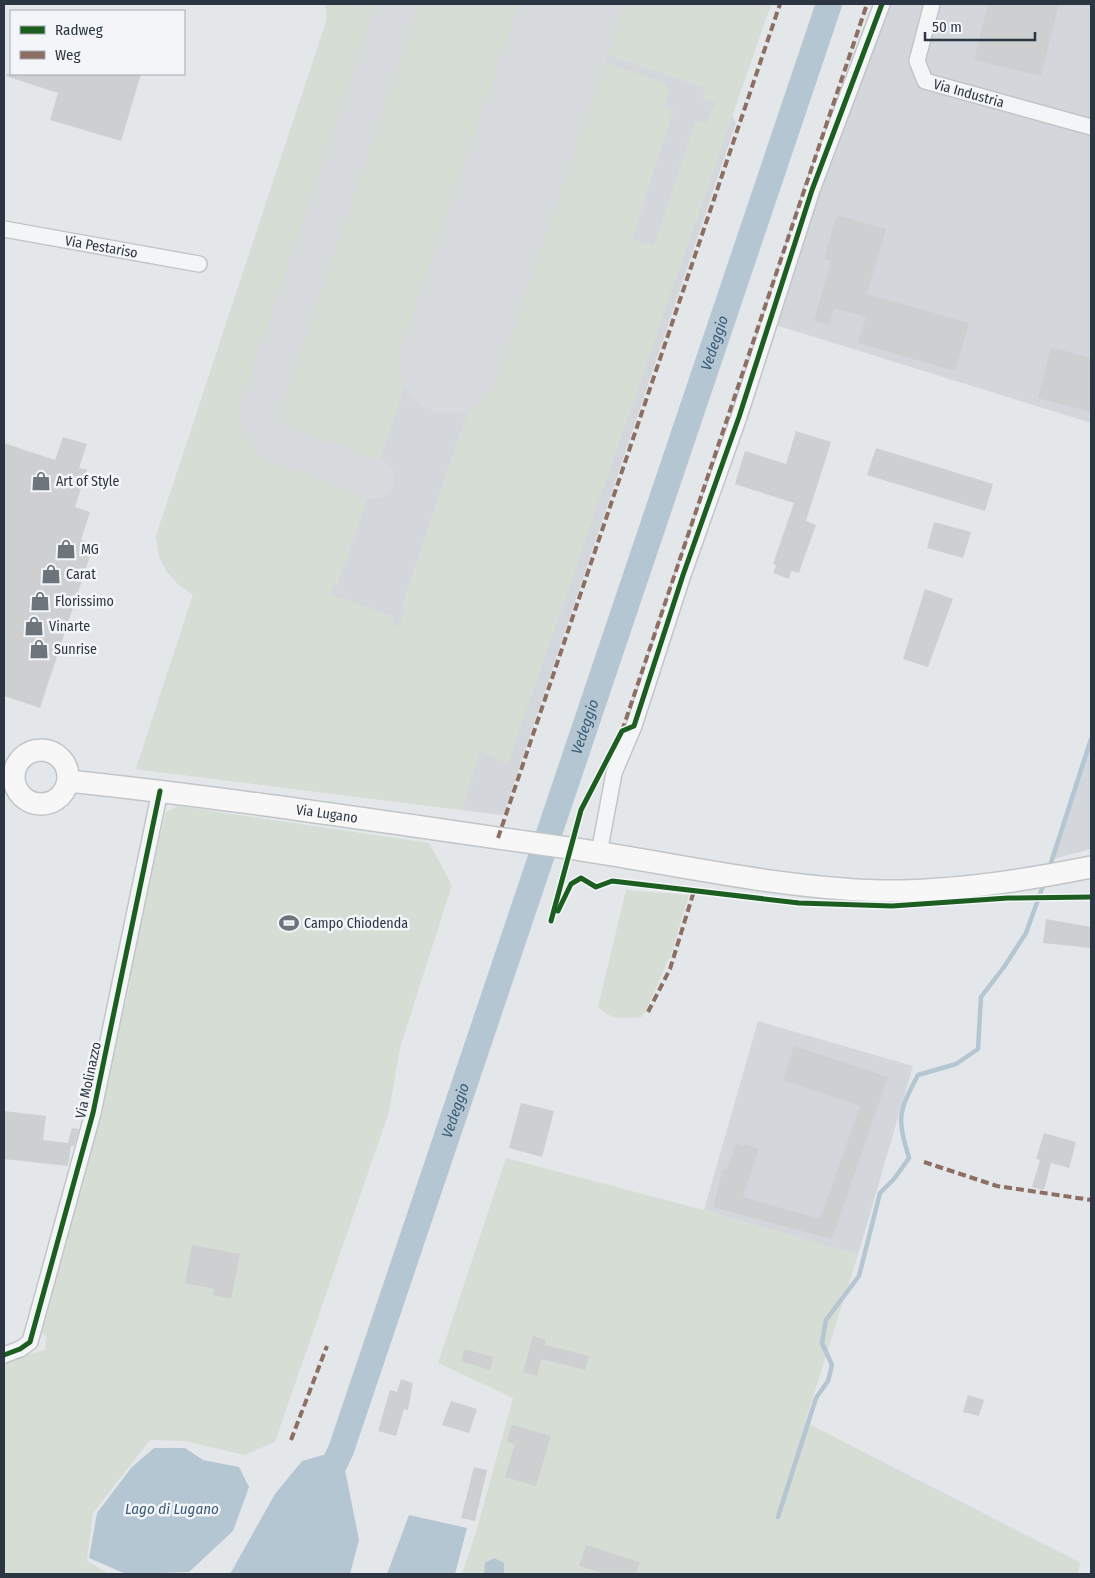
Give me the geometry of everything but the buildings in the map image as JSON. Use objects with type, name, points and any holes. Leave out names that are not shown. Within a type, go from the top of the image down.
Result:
[{"type":"main road","points":[[39,750],[49,751],[62,760],[66,766],[68,781],[65,790],[51,802],[32,803],[18,791],[9,772],[22,757],[39,750]]},
{"type":"main road","name":"Via Lugano","points":[[68,781],[160,791],[498,838],[810,886],[880,891],[944,889],[1034,878],[1091,867]]},
{"type":"street","points":[[592,852],[614,773],[634,726],[683,575],[740,417],[812,190],[882,4]]},
{"type":"street","name":"Via Industria","points":[[932,4],[917,61],[925,81],[1091,127]]},
{"type":"street","name":"Via Pestariso","points":[[4,229],[199,264]]},
{"type":"street","name":"Via Molinazzo","points":[[4,1355],[20,1349],[30,1342],[81,1160],[160,791]]},
{"type":"shaded area","points":[[326,4],[771,4],[732,115],[736,123],[504,813],[501,815],[136,769],[193,595],[179,585],[167,572],[159,556],[156,536],[327,19]]},
{"type":"shaded area","points":[[326,4],[535,4],[337,586],[333,585],[330,594],[395,617],[393,624],[399,626],[405,609],[401,608],[588,56],[665,83],[668,91],[665,108],[673,111],[632,239],[654,246],[695,121],[706,123],[716,103],[702,98],[705,88],[591,49],[606,4],[771,4],[508,764],[480,751],[462,810],[136,769],[193,595],[178,583],[167,570],[160,555],[156,536],[327,19]]},
{"type":"shaded area","points":[[881,4],[1091,4],[1091,423],[769,323]]},
{"type":"shaded area","points":[[1091,739],[1091,849],[1053,859]]},
{"type":"shaded area","points":[[178,806],[429,843],[452,885],[400,1048],[389,1112],[275,1442],[244,1455],[185,1441],[150,1440],[93,1513],[87,1561],[109,1574],[4,1574],[4,1360],[45,1350],[46,1337],[39,1327],[121,1006],[125,1005],[130,983],[129,962],[166,812]]},
{"type":"shaded area","points":[[626,890],[689,895],[672,951],[647,1009],[642,1017],[618,1018],[608,1015],[598,1007]]},
{"type":"shaded area","points":[[758,1021],[913,1066],[858,1255],[704,1210]]},
{"type":"shaded area","points":[[506,1158],[704,1210],[858,1255],[805,1422],[1081,1563],[1077,1574],[462,1574],[477,1529],[513,1398],[438,1363]]},
{"type":"water","name":"Lago di Lugano","points":[[154,1448],[185,1448],[203,1460],[239,1467],[249,1487],[233,1531],[189,1572],[126,1574],[89,1558],[97,1513],[131,1468]]},
{"type":"water","name":"Lago di Lugano","points":[[341,1450],[359,1540],[350,1574],[230,1574],[275,1494],[302,1461]]},
{"type":"water","points":[[409,1515],[467,1528],[455,1574],[387,1574]]},
{"type":"water","points":[[494,1558],[504,1563],[504,1574],[484,1574],[485,1563]]},
{"type":"waterway","name":"Vedeggio","points":[[325,1483],[341,1450],[829,4]]},
{"type":"waterway","points":[[1049,869],[1091,739]]},
{"type":"waterway","points":[[778,1517],[816,1398],[828,1381],[832,1365],[822,1343],[826,1320],[859,1276],[880,1193],[894,1179],[909,1158],[901,1124],[901,1115],[906,1098],[918,1075],[956,1064],[978,1049],[981,997],[1004,967],[1026,933],[1044,883]]},
{"type":"taxiway","points":[[374,479],[275,442],[263,428],[260,409],[398,4]]},
{"type":"runway","points":[[449,363],[572,4]]},
{"type":"marked path","points":[[498,838],[780,4]]},
{"type":"marked path","points":[[622,731],[867,4]]},
{"type":"marked path","points":[[648,1012],[670,969],[694,891]]},
{"type":"marked path","points":[[924,1162],[997,1186],[1091,1200]]},
{"type":"marked path","points":[[291,1440],[327,1346]]},
{"type":"cycle path","points":[[551,921],[581,810],[622,731],[634,726],[683,575],[739,417],[812,190],[882,4]]},
{"type":"cycle path","points":[[4,1355],[20,1349],[30,1342],[93,1113],[160,791]]},
{"type":"cycle path","points":[[558,911],[571,884],[581,878],[596,887],[612,881],[799,903],[892,906],[1008,898],[1091,897]]},
{"type":"place","name":"Art of Style","points":[[41,481]]},
{"type":"place","name":"MG","points":[[66,549]]},
{"type":"place","name":"Carat","points":[[51,574]]},
{"type":"place","name":"Florissimo","points":[[40,601]]},
{"type":"place","name":"Vinarte","points":[[34,626]]},
{"type":"place","name":"Sunrise","points":[[39,649]]},
{"type":"place","name":"Campo Chiodenda","points":[[289,923]]}]
